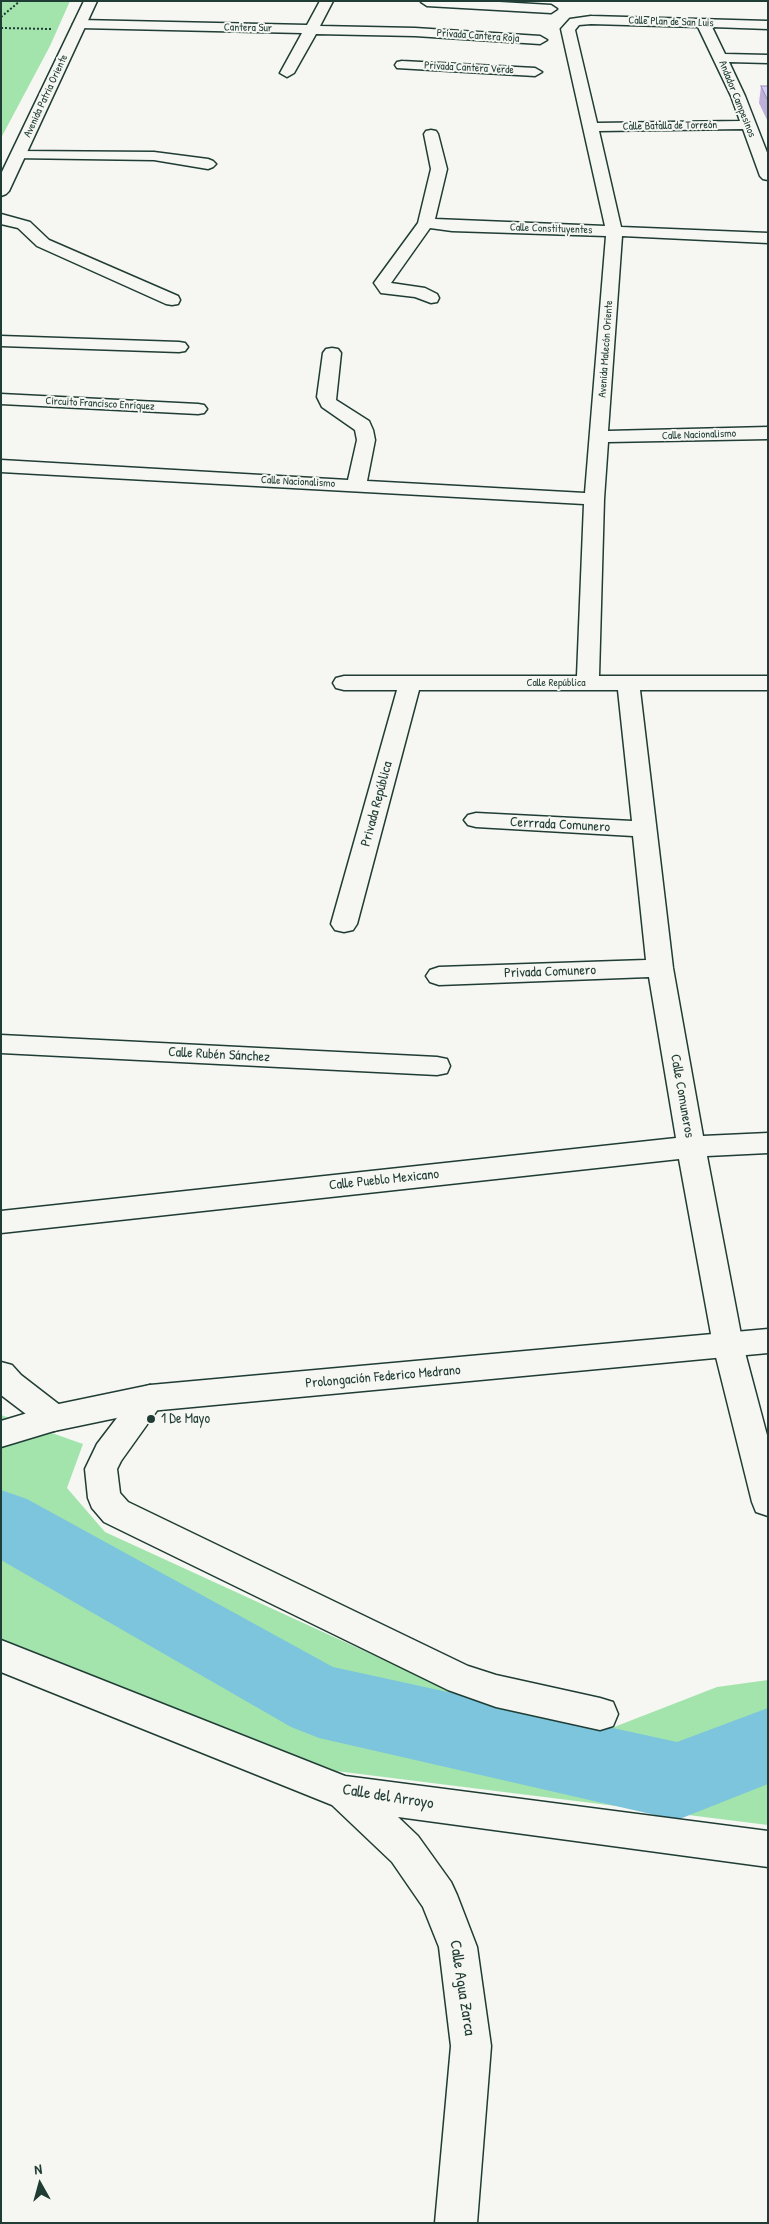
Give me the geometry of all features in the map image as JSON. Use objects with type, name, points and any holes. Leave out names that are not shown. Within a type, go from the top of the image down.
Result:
[{"type":"street","name":"Avenida Patria Oriente","points":[[1,191],[91,1]]},
{"type":"street","points":[[288,73],[327,1]]},
{"type":"street","points":[[397,79],[427,1],[551,9]]},
{"type":"street","name":"Calle Plan de San Luis","points":[[575,22],[591,20],[768,25]]},
{"type":"street","name":"Avenida Malecón Oriente","points":[[575,22],[568,29],[592,127],[614,231],[594,499],[588,683]]},
{"type":"street","name":"Andador Campesinos","points":[[703,23],[738,96],[768,176]]},
{"type":"street","name":"Cantera Sur","points":[[79,27],[311,29],[411,42]]},
{"type":"street","name":"Privada Cantera Roja","points":[[411,42],[540,40]]},
{"type":"street","points":[[720,58],[768,59]]},
{"type":"street","name":"Privada Cantera Verde","points":[[402,65],[535,72]]},
{"type":"street","points":[[738,96],[758,97]]},
{"type":"street","name":"Calle Batalla de Torreón","points":[[592,127],[748,125]]},
{"type":"street","points":[[430,134],[439,169],[426,223],[382,283],[387,289],[419,292],[431,298]]},
{"type":"street","points":[[18,155],[154,156],[208,164]]},
{"type":"street","points":[[1,219],[24,225],[43,243],[172,300]]},
{"type":"street","name":"Calle Constituyentes","points":[[426,223],[452,226],[768,238]]},
{"type":"street","points":[[1,341],[179,347]]},
{"type":"street","points":[[332,353],[326,397],[328,403],[362,425],[366,440],[356,486]]},
{"type":"street","name":"Circuito Francisco Enriquez","points":[[1,399],[198,409]]},
{"type":"street","name":"Calle Nacionalismo","points":[[600,437],[768,433]]},
{"type":"street","name":"Calle Nacionalismo","points":[[1,466],[594,499]]},
{"type":"street","name":"Calle República","points":[[344,683],[768,683]]},
{"type":"street","name":"Privada República","points":[[344,924],[410,683]]},
{"type":"street","name":"Calle Comuneros","points":[[628,684],[660,968],[728,1345],[768,1502]]},
{"type":"street","name":"Cerrrada Comunero","points":[[476,820],[645,829]]},
{"type":"street","name":"Privada Comunero","points":[[439,976],[660,968]]},
{"type":"street","name":"Calle Rubén Sánchez","points":[[1,1044],[437,1066]]},
{"type":"street","name":"Calle Pueblo Mexicano","points":[[1,1222],[691,1147],[768,1143]]},
{"type":"street","name":"Prolongación Federico Medrano","points":[[1,1434],[54,1418],[150,1398],[768,1341]]},
{"type":"street","points":[[1,1374],[10,1384],[54,1418]]},
{"type":"street","points":[[150,1398],[108,1452],[101,1469],[104,1498],[116,1512],[460,1680],[496,1691],[600,1714]]},
{"type":"street","name":"Calle del Arroyo","points":[[1,1656],[345,1793],[768,1849]]},
{"type":"street","name":"Calle Agua Zarca","points":[[345,1793],[405,1849],[438,1895],[458,1947],[471,2046],[456,2223]]},
{"type":"path","points":[[1,17],[6,10],[20,1]]},
{"type":"path","points":[[1,28],[79,27]]},
{"type":"green space","points":[[1,1],[70,1],[50,46],[1,138]]},
{"type":"green space","points":[[1,1415],[83,1444],[67,1488],[105,1532],[456,1693],[609,1729],[717,1687],[768,1680],[768,1825],[336,1771],[1,1639]]},
{"type":"building","points":[[761,86],[768,86],[768,101]]},
{"type":"waterway","points":[[1,1522],[319,1701],[677,1781],[768,1746]]},
{"type":"place","name":"1 De Mayo","points":[[151,1419]]}]
